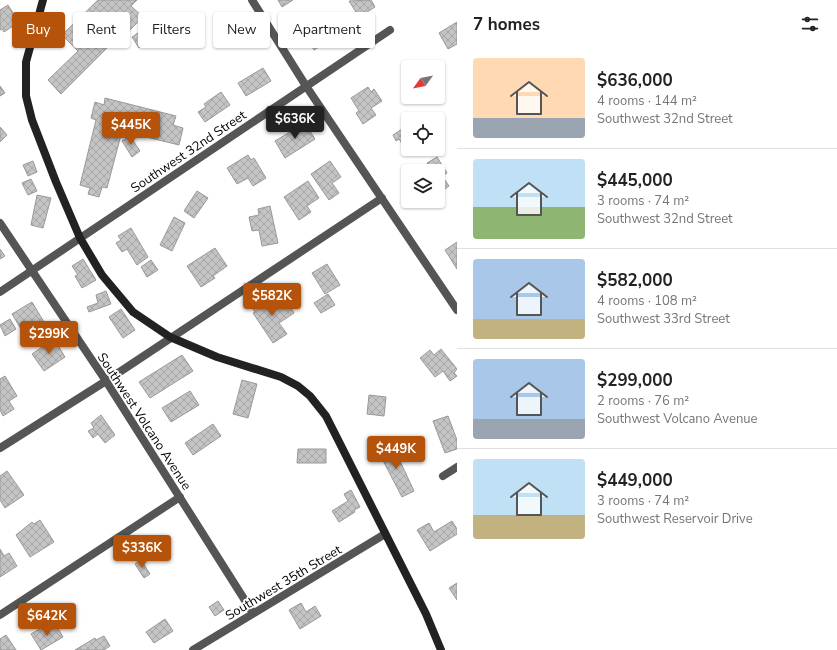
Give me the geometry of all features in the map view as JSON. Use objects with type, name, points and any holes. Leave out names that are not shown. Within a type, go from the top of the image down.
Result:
[{"type":"street","points":[[44,0],[26,62],[26,96],[32,120],[56,182],[80,238],[102,276],[132,312],[170,337],[217,357],[281,377],[298,386],[310,396],[326,416],[426,614],[441,650]]},
{"type":"street","points":[[252,0],[306,86],[382,198],[454,298],[457,310]]},
{"type":"street","name":"Southwest 32nd Street","points":[[0,292],[390,30]]},
{"type":"street","points":[[0,448],[106,381],[170,337],[382,198]]},
{"type":"street","name":"Southwest Volcano Avenue","points":[[0,223],[106,381],[253,613]]},
{"type":"street","points":[[443,476],[457,467]]},
{"type":"street","points":[[0,615],[180,497]]},
{"type":"street","name":"Southwest 35th Street","points":[[193,650],[385,534]]},
{"type":"building","points":[[98,0],[137,0],[131,6],[138,12],[138,22],[130,30],[130,12],[86,12]]},
{"type":"building","points":[[278,0],[293,0],[282,7]]},
{"type":"building","points":[[371,0],[375,7],[367,12],[356,12],[349,1]]},
{"type":"building","points":[[8,5],[13,12],[12,27],[4,32],[2,29],[0,30],[0,10]]},
{"type":"building","points":[[457,22],[457,44],[448,49],[439,33]]},
{"type":"building","points":[[73,24],[73,46],[65,38],[65,32]]},
{"type":"building","points":[[138,33],[138,46],[132,37]]},
{"type":"building","points":[[75,48],[107,48],[61,94],[48,80],[78,51]]},
{"type":"building","points":[[263,68],[271,81],[246,96],[238,83]]},
{"type":"building","points":[[0,86],[5,93],[0,96]]},
{"type":"building","points":[[368,87],[371,92],[374,89],[382,101],[371,108],[376,115],[363,124],[356,113],[359,111],[351,98]]},
{"type":"building","points":[[221,92],[230,105],[205,122],[198,112],[206,107],[204,104]]},
{"type":"building","points":[[105,98],[176,116],[173,125],[183,128],[179,145],[122,131],[107,188],[102,187],[99,197],[88,194],[90,188],[80,185],[96,120],[91,118],[95,102],[104,105]]},
{"type":"building","points":[[305,123],[315,139],[285,158],[275,141]]},
{"type":"building","points":[[0,127],[7,135],[0,142]]},
{"type":"building","points":[[401,130],[401,142],[399,139],[396,141],[393,135]]},
{"type":"building","points":[[130,136],[140,151],[132,157],[122,141]]},
{"type":"building","points":[[248,155],[251,160],[254,158],[266,178],[253,186],[248,178],[237,184],[227,168]]},
{"type":"building","points":[[437,157],[441,164],[428,164],[427,163]]},
{"type":"building","points":[[33,161],[37,172],[28,176],[23,165]]},
{"type":"building","points":[[330,161],[341,177],[332,183],[339,193],[329,200],[311,174]]},
{"type":"building","points":[[31,179],[37,191],[28,195],[22,183]]},
{"type":"building","points":[[445,180],[449,186],[445,189]]},
{"type":"building","points":[[308,181],[319,198],[307,206],[311,212],[299,220],[284,197]]},
{"type":"building","points":[[197,191],[208,198],[194,218],[184,211]]},
{"type":"building","points":[[37,195],[51,198],[43,228],[31,225]]},
{"type":"building","points":[[270,206],[278,243],[262,246],[259,230],[252,231],[249,217],[259,215],[258,209]]},
{"type":"building","points":[[174,217],[185,223],[172,251],[160,245]]},
{"type":"building","points":[[131,228],[148,257],[137,265],[127,249],[122,252],[116,243],[121,240],[118,236]]},
{"type":"building","points":[[457,242],[457,269],[445,250]]},
{"type":"building","points":[[215,248],[227,266],[213,276],[215,278],[201,287],[187,266]]},
{"type":"building","points":[[0,249],[5,256],[0,259]]},
{"type":"building","points":[[83,259],[96,280],[82,288],[75,276],[78,275],[72,266]]},
{"type":"building","points":[[151,260],[158,270],[147,277],[141,267]]},
{"type":"building","points":[[327,264],[340,285],[325,294],[312,273]]},
{"type":"building","points":[[106,291],[111,304],[89,312],[87,307],[98,303],[96,295]]},
{"type":"building","points":[[328,294],[335,305],[321,313],[314,303]]},
{"type":"building","points":[[270,295],[279,307],[287,302],[294,313],[279,323],[287,334],[273,343],[253,313],[255,312],[252,307]]},
{"type":"building","points":[[32,302],[44,322],[24,334],[12,314]]},
{"type":"building","points":[[121,309],[135,330],[123,338],[109,317]]},
{"type":"building","points":[[10,319],[16,329],[5,336],[0,325]]},
{"type":"building","points":[[54,339],[65,357],[44,371],[32,354]]},
{"type":"building","points":[[441,349],[457,369],[454,373],[457,376],[450,381],[443,371],[435,377],[420,358],[430,350],[434,355]]},
{"type":"building","points":[[182,355],[193,371],[150,398],[139,382]]},
{"type":"building","points":[[5,376],[17,396],[9,401],[14,409],[3,416],[0,410],[0,379]]},
{"type":"building","points":[[242,380],[257,384],[248,418],[233,414]]},
{"type":"building","points":[[190,391],[199,405],[171,422],[162,408]]},
{"type":"building","points":[[369,395],[386,397],[384,416],[367,414]]},
{"type":"building","points":[[101,415],[115,435],[105,443],[98,434],[93,438],[88,431],[94,428],[91,423]]},
{"type":"building","points":[[448,416],[457,440],[457,449],[445,453],[433,421]]},
{"type":"building","points":[[213,424],[221,436],[193,455],[185,443]]},
{"type":"building","points":[[392,444],[414,491],[402,497],[378,451]]},
{"type":"building","points":[[298,449],[326,449],[326,463],[297,463]]},
{"type":"building","points":[[7,471],[24,495],[5,508],[0,500],[0,476]]},
{"type":"building","points":[[351,490],[360,507],[339,522],[332,511],[348,501],[344,494]]},
{"type":"building","points":[[40,520],[54,542],[30,557],[16,535],[32,522],[34,524]]},
{"type":"building","points":[[452,521],[457,529],[457,534],[430,551],[417,530],[429,523],[434,532]]},
{"type":"building","points":[[0,549],[4,556],[9,553],[17,566],[0,577]]},
{"type":"building","points":[[141,560],[150,574],[144,578],[135,564]]},
{"type":"building","points":[[457,583],[457,600],[449,588]]},
{"type":"building","points":[[218,601],[224,610],[215,616],[209,607]]},
{"type":"building","points":[[301,603],[306,612],[315,606],[321,616],[300,629],[289,610]]},
{"type":"building","points":[[165,619],[173,631],[154,643],[146,632]]},
{"type":"building","points":[[56,625],[63,637],[41,650],[31,634],[45,626],[47,630]]},
{"type":"building","points":[[6,635],[16,650],[0,650],[0,639]]},
{"type":"building","points":[[104,636],[110,646],[104,650],[75,650],[95,638],[96,640]]}]
